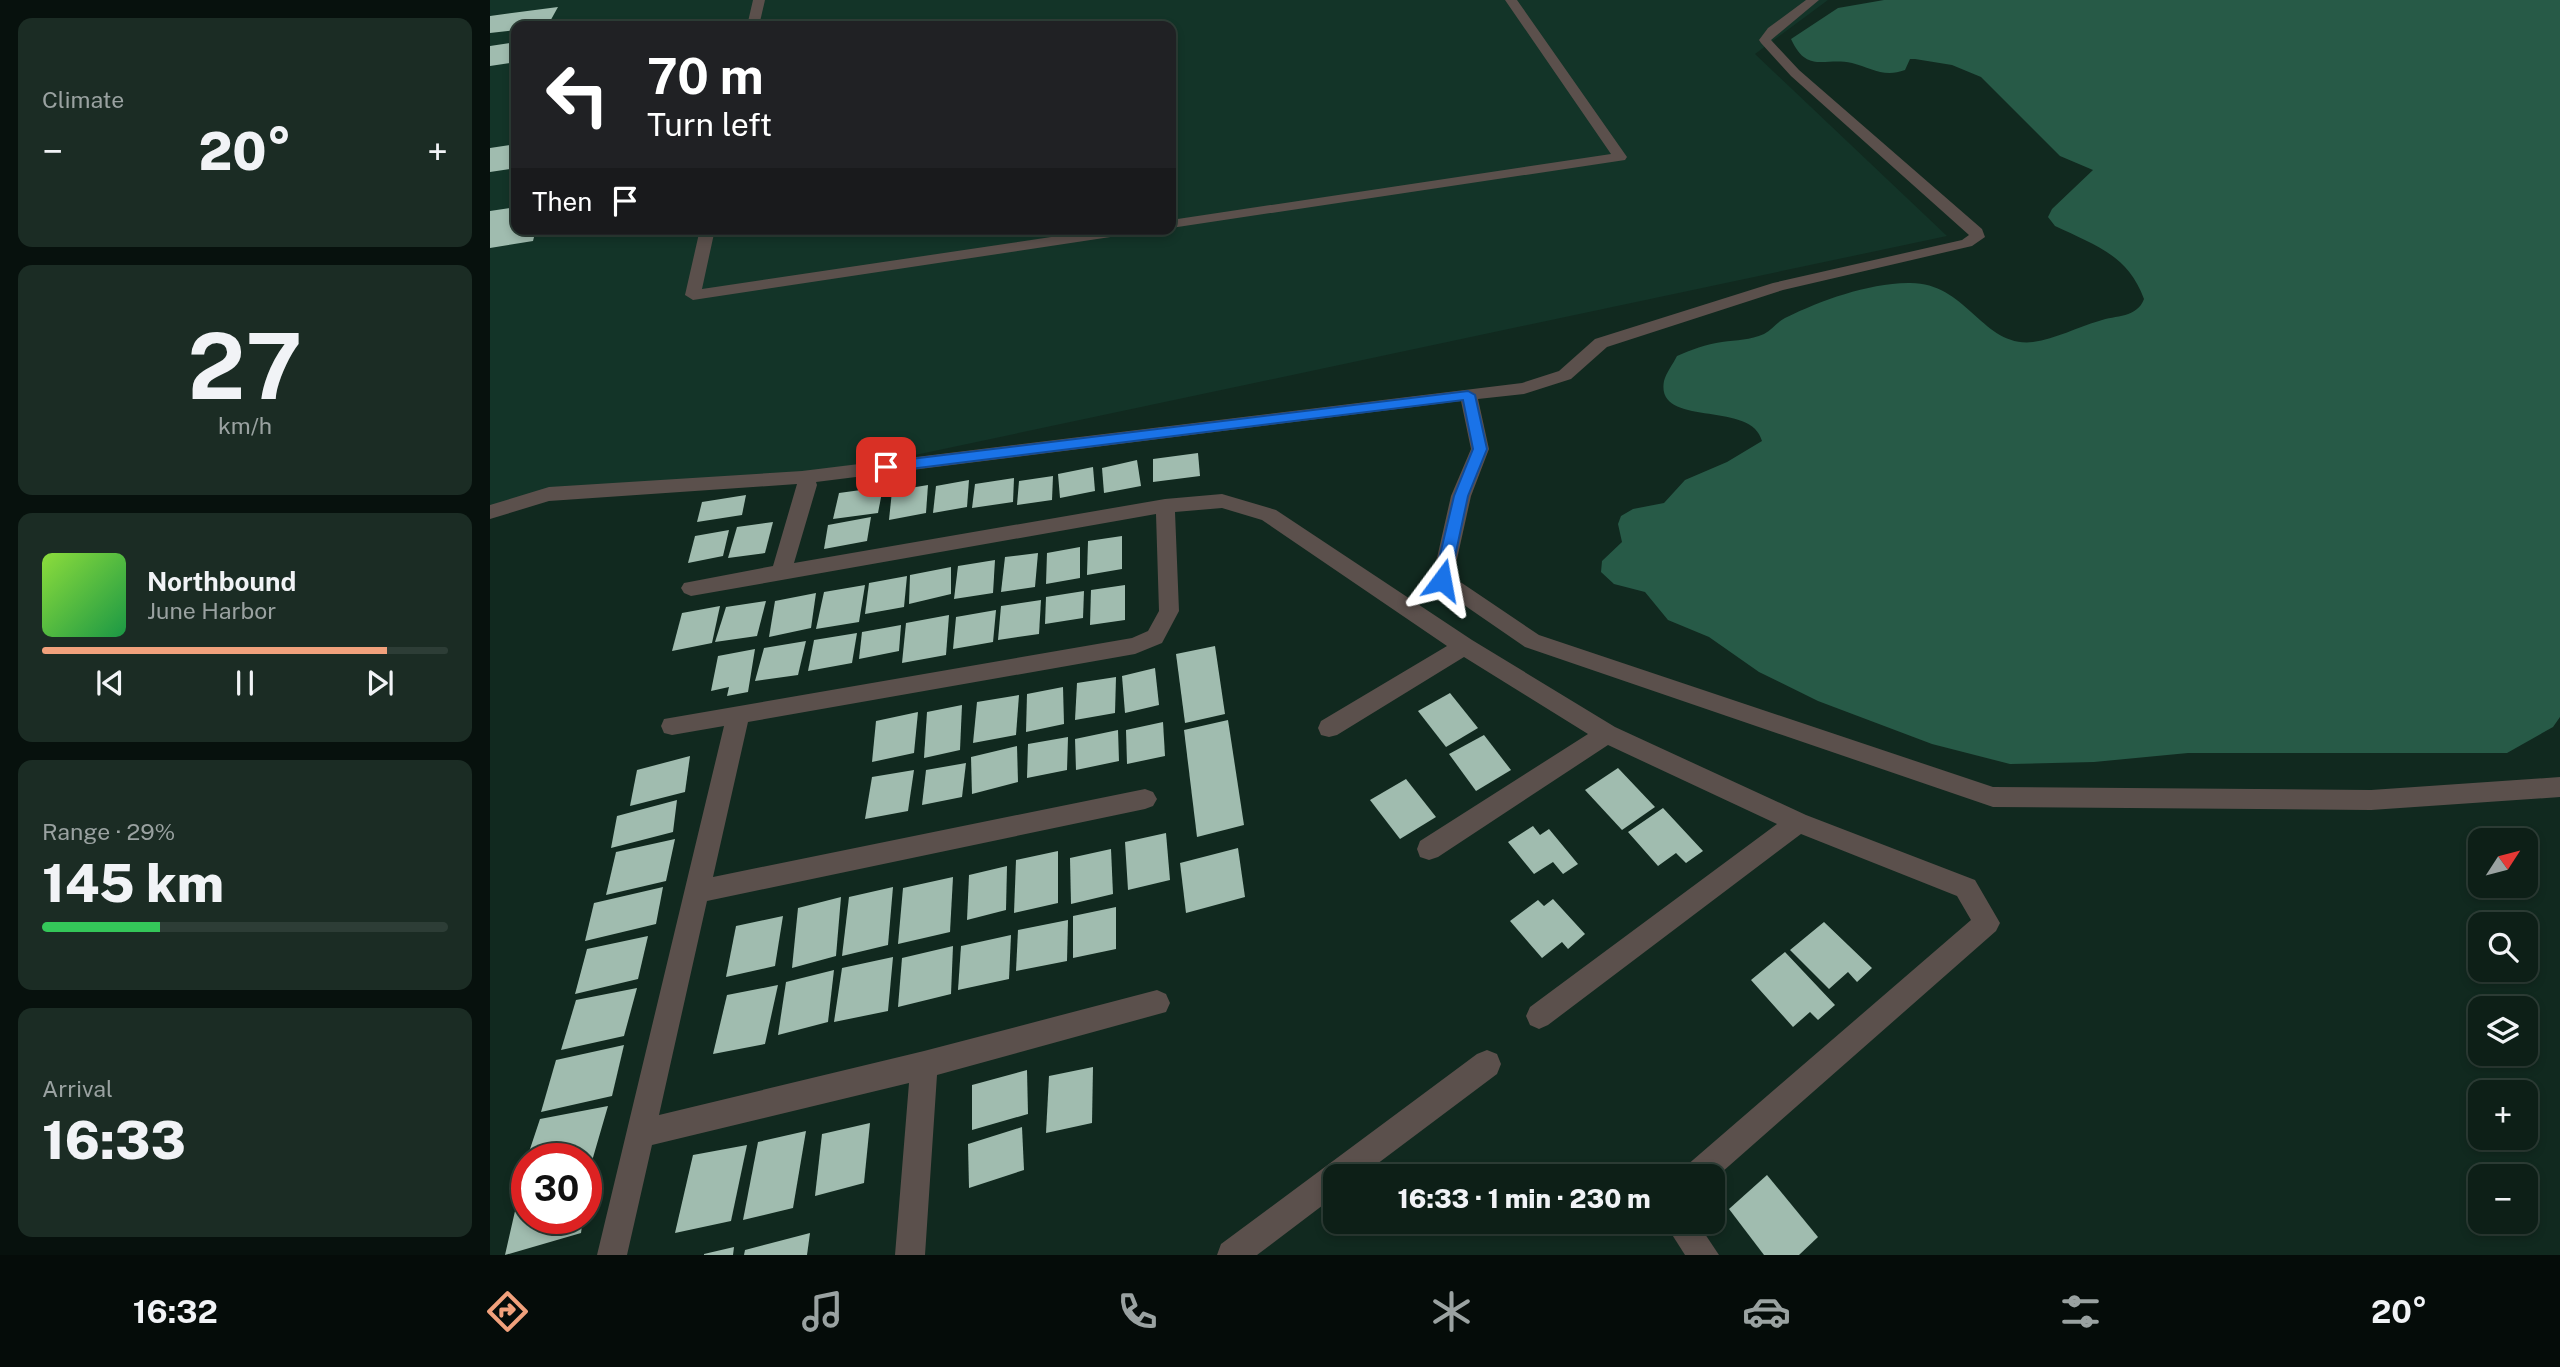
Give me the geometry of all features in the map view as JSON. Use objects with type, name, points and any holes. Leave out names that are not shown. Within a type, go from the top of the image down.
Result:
[{"type":"street","points":[[754,21],[759,0]]},
{"type":"street","points":[[1176,223],[1620,157],[1511,0]]},
{"type":"street","points":[[490,512],[549,494],[803,477],[1524,388],[1565,375],[1601,343],[1779,286],[1967,243],[1977,237],[1977,232],[1967,221],[1795,73],[1765,40],[1772,31],[1813,0]]},
{"type":"street","points":[[707,235],[693,295],[1097,235]]},
{"type":"street","points":[[1468,395],[1480,449],[1461,496],[1442,580],[1532,641],[1993,797],[2371,800],[2560,787]]},
{"type":"street","points":[[782,570],[808,485],[803,477]]},
{"type":"street","points":[[691,588],[782,570],[1166,506],[1222,501],[1269,515],[1464,646],[1607,734],[1798,822],[1966,888],[1987,923],[1710,1164]]},
{"type":"street","points":[[672,726],[1135,646],[1155,637],[1169,611],[1166,506]]},
{"type":"street","points":[[1329,728],[1464,646]]},
{"type":"street","points":[[611,1255],[738,715]]},
{"type":"street","points":[[1429,849],[1607,734]]},
{"type":"street","points":[[696,892],[1145,799]]},
{"type":"street","points":[[1539,1016],[1798,822]]},
{"type":"street","points":[[640,1135],[924,1065],[1157,1003]]},
{"type":"street","points":[[1353,1164],[1487,1064]]},
{"type":"street","points":[[909,1255],[924,1065]]},
{"type":"street","points":[[1232,1255],[1323,1187]]},
{"type":"street","points":[[1688,1234],[1704,1255]]},
{"type":"shaded area","points":[[490,0],[1828,0],[1755,54],[1947,236],[849,469],[548,491],[490,511]]},
{"type":"shaded area","points":[[1884,0],[2560,0],[2560,717],[2553,727],[2507,753],[2188,753],[2094,762],[2010,764],[1932,744],[1818,701],[1759,672],[1709,637],[1668,620],[1645,592],[1614,584],[1601,572],[1602,561],[1622,542],[1618,524],[1621,516],[1633,509],[1664,503],[1685,480],[1727,462],[1762,441],[1755,428],[1741,421],[1688,410],[1674,405],[1665,396],[1664,381],[1677,356],[1710,344],[1759,336],[1785,318],[1814,305],[1845,294],[1892,284],[1928,285],[1945,292],[2000,335],[2015,341],[2042,340],[2125,315],[2136,310],[2144,299],[2129,272],[2119,262],[2097,246],[2055,226],[2048,217],[2052,209],[2093,170],[2060,156],[1981,77],[1952,65],[1915,59],[1910,59],[1905,70],[1891,73],[1852,63],[1817,62],[1803,57],[1791,39],[1838,8]]},
{"type":"building","points":[[558,7],[550,21],[511,21],[511,31],[490,33],[490,16]]},
{"type":"building","points":[[511,43],[511,63],[490,66],[490,46]]},
{"type":"building","points":[[511,145],[511,169],[490,172],[490,148]]},
{"type":"building","points":[[511,208],[511,235],[534,235],[533,241],[490,248],[490,211]]},
{"type":"building","points":[[1198,453],[1200,476],[1153,482],[1153,459]]},
{"type":"building","points":[[1137,460],[1141,486],[1104,493],[1102,468]]},
{"type":"building","points":[[1093,467],[1095,491],[1060,498],[1058,474]]},
{"type":"building","points":[[1053,476],[1052,500],[1017,505],[1019,481]]},
{"type":"building","points":[[1014,478],[1013,502],[972,508],[975,484]]},
{"type":"building","points":[[969,480],[967,507],[933,513],[936,486]]},
{"type":"building","points":[[928,485],[926,513],[889,520],[892,491]]},
{"type":"building","points":[[883,487],[878,513],[833,519],[839,493]]},
{"type":"building","points":[[746,495],[742,515],[697,522],[702,502]]},
{"type":"building","points":[[871,517],[867,541],[824,549],[828,525]]},
{"type":"building","points":[[773,522],[765,553],[728,558],[737,527]]},
{"type":"building","points":[[729,530],[723,556],[688,563],[695,536]]},
{"type":"building","points":[[1122,536],[1122,569],[1087,575],[1088,541]]},
{"type":"building","points":[[1080,547],[1080,578],[1046,584],[1047,553]]},
{"type":"building","points":[[1038,553],[1035,587],[1001,592],[1005,557]]},
{"type":"building","points":[[995,560],[993,593],[954,599],[958,566]]},
{"type":"building","points":[[951,567],[951,594],[909,604],[910,575]]},
{"type":"building","points":[[907,576],[904,607],[865,614],[869,583]]},
{"type":"building","points":[[865,585],[859,622],[816,629],[824,592]]},
{"type":"building","points":[[1125,585],[1125,620],[1090,625],[1091,590]]},
{"type":"building","points":[[1084,591],[1083,618],[1045,624],[1046,597]]},
{"type":"building","points":[[816,593],[811,628],[769,637],[775,601]]},
{"type":"building","points":[[1041,600],[1039,634],[998,640],[1001,606]]},
{"type":"building","points":[[766,601],[757,636],[715,642],[726,607]]},
{"type":"building","points":[[720,606],[712,643],[672,651],[682,613]]},
{"type":"building","points":[[996,610],[993,642],[953,649],[956,617]]},
{"type":"building","points":[[949,615],[946,655],[902,663],[906,623]]},
{"type":"building","points":[[901,625],[899,651],[859,659],[862,632]]},
{"type":"building","points":[[857,633],[852,663],[808,671],[814,640]]},
{"type":"building","points":[[806,641],[798,675],[755,681],[764,648]]},
{"type":"building","points":[[1215,646],[1225,714],[1185,723],[1176,654]]},
{"type":"building","points":[[755,649],[748,692],[727,696],[729,687],[711,691],[718,656]]},
{"type":"building","points":[[1155,668],[1159,705],[1125,713],[1122,676]]},
{"type":"building","points":[[1116,677],[1115,713],[1075,720],[1077,683]]},
{"type":"building","points":[[1063,687],[1064,724],[1026,732],[1027,694]]},
{"type":"building","points":[[1450,693],[1478,728],[1446,747],[1418,711]]},
{"type":"building","points":[[1019,695],[1016,735],[973,743],[977,702]]},
{"type":"building","points":[[962,705],[960,750],[924,758],[927,712]]},
{"type":"building","points":[[918,712],[914,753],[872,762],[876,721]]},
{"type":"building","points":[[1228,720],[1244,825],[1197,837],[1184,730]]},
{"type":"building","points":[[1163,722],[1165,756],[1127,764],[1126,730]]},
{"type":"building","points":[[1118,730],[1119,761],[1076,770],[1075,739]]},
{"type":"building","points":[[1484,735],[1511,770],[1476,791],[1449,754]]},
{"type":"building","points":[[1068,737],[1067,770],[1027,778],[1028,744]]},
{"type":"building","points":[[1017,746],[1018,782],[972,794],[971,757]]},
{"type":"building","points":[[690,756],[685,792],[630,806],[637,770]]},
{"type":"building","points":[[966,763],[962,797],[922,805],[926,770]]},
{"type":"building","points":[[1618,768],[1655,807],[1622,830],[1585,790]]},
{"type":"building","points":[[914,770],[908,811],[865,819],[872,777]]},
{"type":"building","points":[[1406,779],[1436,817],[1400,839],[1370,800]]},
{"type":"building","points":[[677,800],[673,832],[611,848],[617,816]]},
{"type":"building","points":[[1663,808],[1703,851],[1686,863],[1676,853],[1658,866],[1628,832]]},
{"type":"building","points":[[1533,826],[1540,835],[1549,829],[1578,864],[1563,874],[1553,862],[1534,874],[1508,842]]},
{"type":"building","points":[[1166,833],[1170,880],[1128,890],[1125,842]]},
{"type":"building","points":[[675,839],[666,881],[606,895],[616,852]]},
{"type":"building","points":[[1238,848],[1245,897],[1186,913],[1180,863]]},
{"type":"building","points":[[1111,849],[1113,894],[1071,904],[1070,858]]},
{"type":"building","points":[[1058,851],[1058,903],[1014,913],[1016,860]]},
{"type":"building","points":[[1007,866],[1006,910],[967,920],[969,875]]},
{"type":"building","points":[[953,877],[950,932],[898,944],[903,888]]},
{"type":"building","points":[[663,887],[656,924],[585,941],[594,903]]},
{"type":"building","points":[[893,887],[888,945],[842,956],[849,897]]},
{"type":"building","points":[[841,897],[836,956],[792,968],[798,908]]},
{"type":"building","points":[[1553,899],[1585,934],[1568,949],[1562,942],[1542,958],[1510,921],[1538,900],[1544,906]]},
{"type":"building","points":[[1116,907],[1116,949],[1073,958],[1073,916]]},
{"type":"building","points":[[783,916],[775,966],[726,977],[736,926]]},
{"type":"building","points":[[1068,920],[1067,961],[1016,971],[1018,930]]},
{"type":"building","points":[[1824,922],[1872,968],[1857,982],[1848,972],[1829,989],[1790,950]]},
{"type":"building","points":[[1011,935],[1009,979],[958,990],[961,946]]},
{"type":"building","points":[[648,936],[638,979],[575,994],[587,949]]},
{"type":"building","points":[[953,946],[951,994],[898,1007],[902,958]]},
{"type":"building","points":[[1785,952],[1835,1005],[1818,1020],[1810,1012],[1793,1027],[1751,980]]},
{"type":"building","points":[[893,957],[888,1011],[834,1022],[842,968]]},
{"type":"building","points":[[834,970],[828,1022],[778,1035],[786,982]]},
{"type":"building","points":[[778,985],[765,1044],[713,1054],[727,995]]},
{"type":"building","points":[[637,988],[624,1036],[561,1050],[576,1000]]},
{"type":"building","points":[[624,1045],[612,1096],[541,1112],[556,1060]]},
{"type":"building","points":[[1093,1067],[1092,1123],[1046,1133],[1049,1076]]},
{"type":"building","points":[[1027,1070],[1028,1114],[972,1130],[972,1085]]},
{"type":"building","points":[[608,1106],[597,1143],[532,1143],[540,1119]]},
{"type":"building","points":[[870,1123],[864,1183],[815,1196],[822,1134]]},
{"type":"building","points":[[1022,1127],[1024,1170],[969,1188],[968,1144]]},
{"type":"building","points":[[806,1131],[793,1208],[743,1220],[758,1142]]},
{"type":"building","points":[[747,1145],[731,1221],[675,1233],[693,1155]]},
{"type":"building","points":[[1767,1175],[1818,1237],[1799,1255],[1764,1255],[1729,1209]]},
{"type":"building","points":[[511,1229],[511,1234],[578,1234],[505,1255]]},
{"type":"building","points":[[810,1233],[807,1255],[744,1255],[745,1250]]},
{"type":"building","points":[[734,1247],[733,1255],[704,1255],[704,1254]]},
{"type":"route","points":[[886,467],[1468,395],[1480,449],[1461,496],[1442,580]]}]
